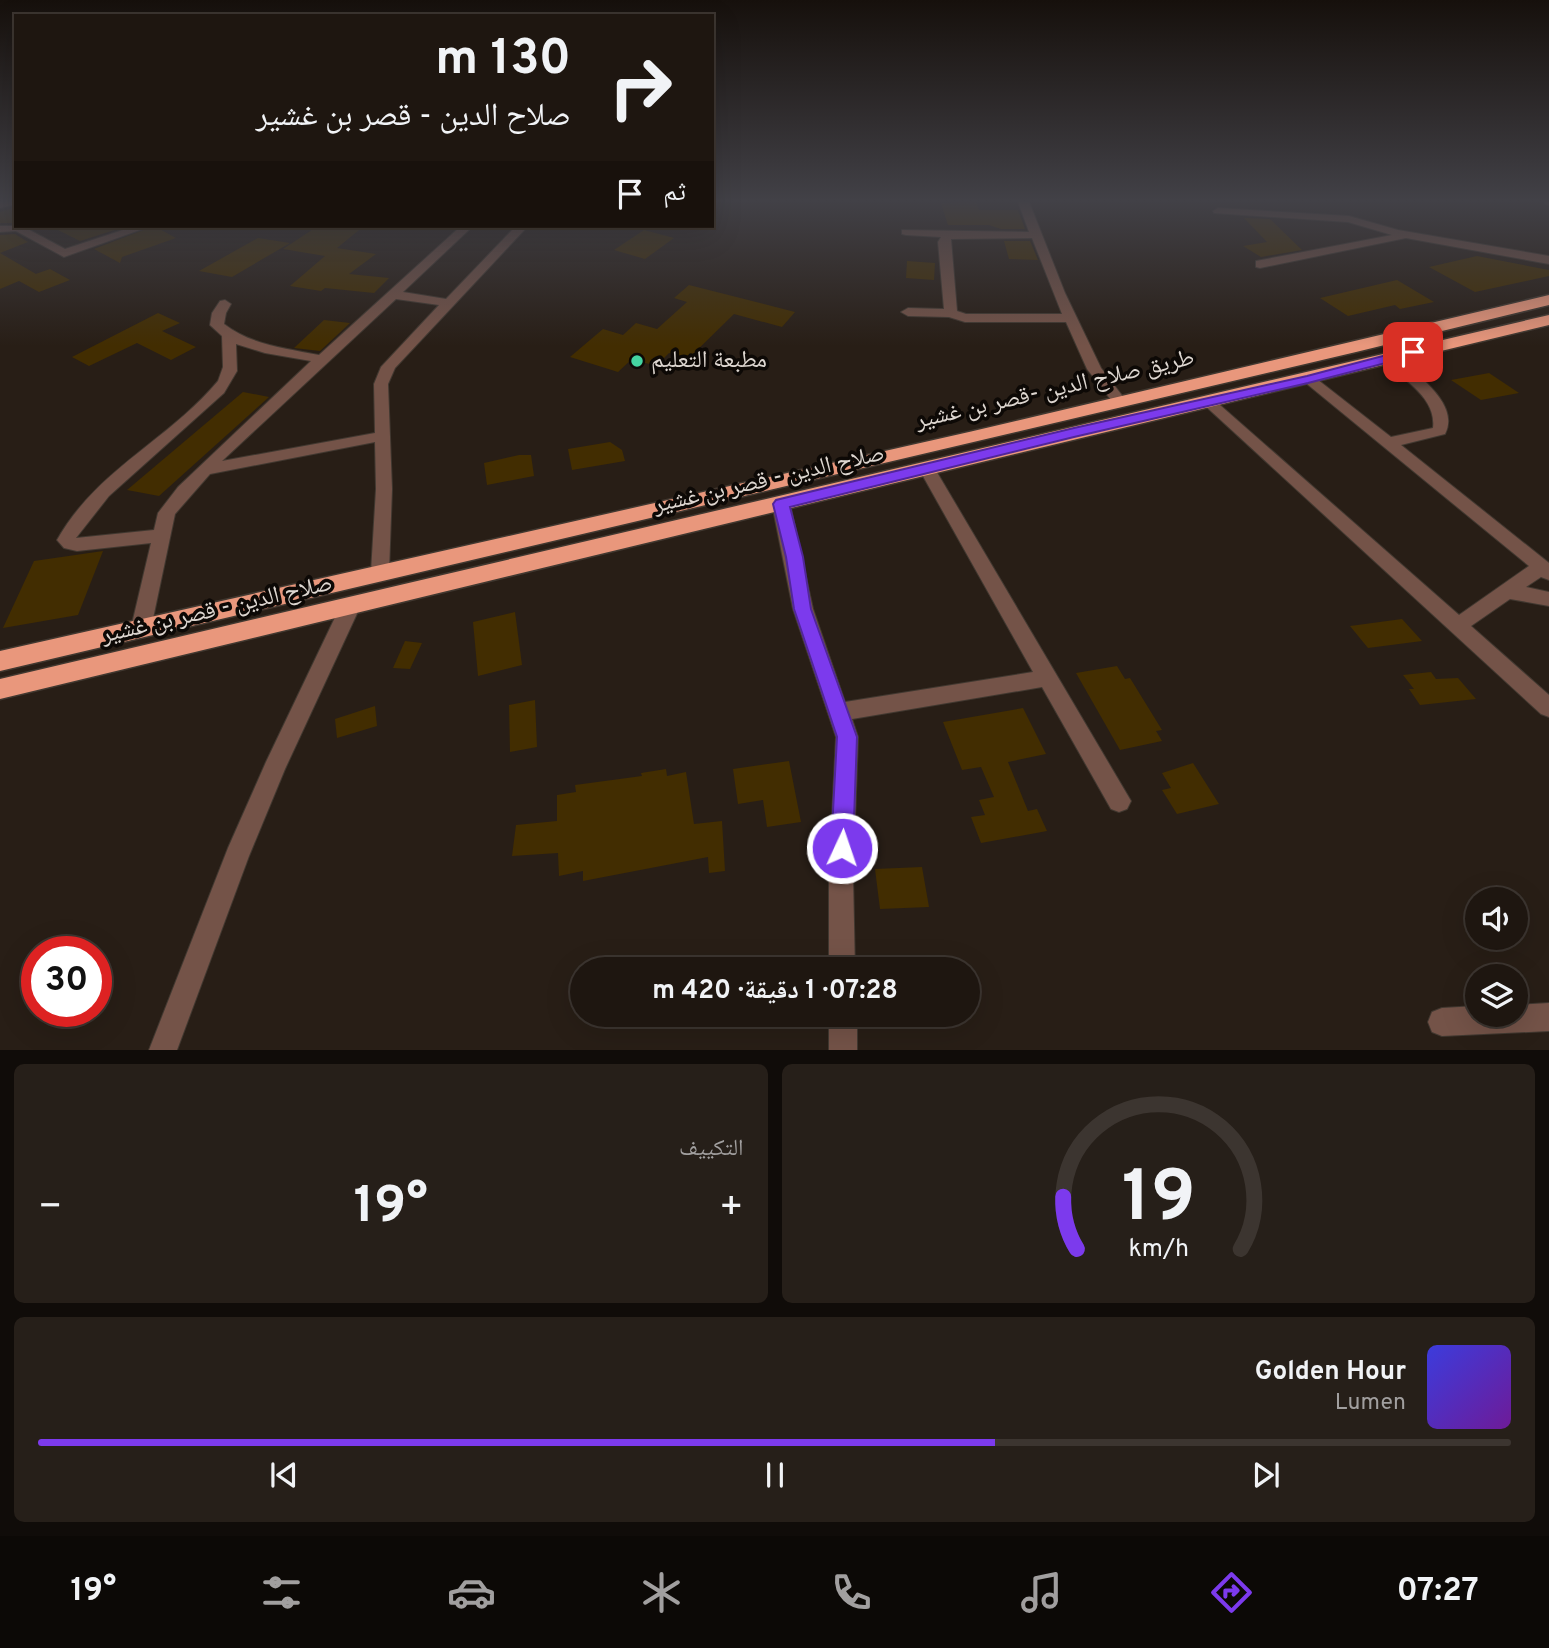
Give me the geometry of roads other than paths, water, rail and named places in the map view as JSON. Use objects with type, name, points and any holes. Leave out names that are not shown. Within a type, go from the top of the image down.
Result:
[{"type":"highway","points":[[1539,303],[1549,318]]},
{"type":"highway","name":"طريق صلاح الدين -قصر بن غشير","points":[[0,661],[1539,303]]},
{"type":"highway","name":"صلاح الدين - قصر بن غشير","points":[[0,689],[1308,379],[1549,318]]},
{"type":"street","points":[[55,248],[64,253],[79,248]]},
{"type":"street","points":[[141,628],[167,513],[204,470],[320,359],[444,248]]},
{"type":"street","points":[[380,572],[382,384],[388,367],[501,248]]},
{"type":"street","points":[[945,248],[951,313]]},
{"type":"street","points":[[1041,248],[1094,369],[1120,402]]},
{"type":"street","points":[[1260,264],[1345,248]]},
{"type":"street","points":[[1479,248],[1549,260]]},
{"type":"street","points":[[394,295],[450,303]]},
{"type":"street","points":[[225,304],[219,313],[217,325],[229,334],[256,346],[320,359]]},
{"type":"street","points":[[908,312],[951,313],[965,318],[1070,318]]},
{"type":"street","points":[[161,536],[77,545],[66,540],[82,516],[116,480],[204,404],[225,381],[230,370],[229,334]]},
{"type":"street","points":[[1387,443],[1440,432],[1442,426],[1441,416],[1431,398],[1390,358]]},
{"type":"street","points":[[1308,379],[1545,570],[1459,625]]},
{"type":"street","points":[[1207,401],[1549,708]]},
{"type":"street","points":[[204,470],[383,436]]},
{"type":"street","points":[[927,468],[1119,801]]},
{"type":"street","points":[[781,504],[803,609],[847,737],[841,876],[842,957]]},
{"type":"street","points":[[1507,592],[1549,599]]},
{"type":"street","points":[[163,1049],[263,794],[351,606]]},
{"type":"street","points":[[838,712],[1048,678]]},
{"type":"street","points":[[1442,1022],[1549,1017]]},
{"type":"street","points":[[843,1027],[843,1049]]},
{"type":"place","name":"مطبعة التعليم","points":[[637,361]]}]
